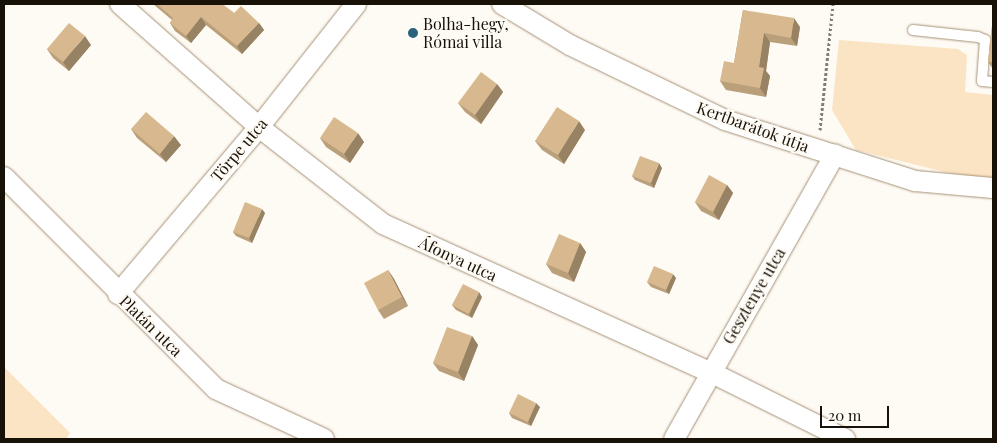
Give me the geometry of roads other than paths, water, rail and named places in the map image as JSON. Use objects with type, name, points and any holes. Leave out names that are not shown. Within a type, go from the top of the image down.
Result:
[{"type":"street","name":"Áfonya utca","points":[[120,4],[259,127],[383,224],[710,372],[845,439]]},
{"type":"street","name":"Törpe utca","points":[[118,294],[259,127],[356,4]]},
{"type":"street","name":"Kertbarátok útja","points":[[502,4],[570,45],[726,120],[914,181],[993,188]]},
{"type":"street","name":"Gesztenye utca","points":[[674,439],[826,152]]},
{"type":"street","name":"Platán utca","points":[[4,177],[118,294],[216,389],[324,439]]},
{"type":"lane","points":[[913,30],[978,36],[985,40],[982,81],[993,82]]},
{"type":"place","name":"Bolha-hegy, Római villa","points":[[413,33]]}]
